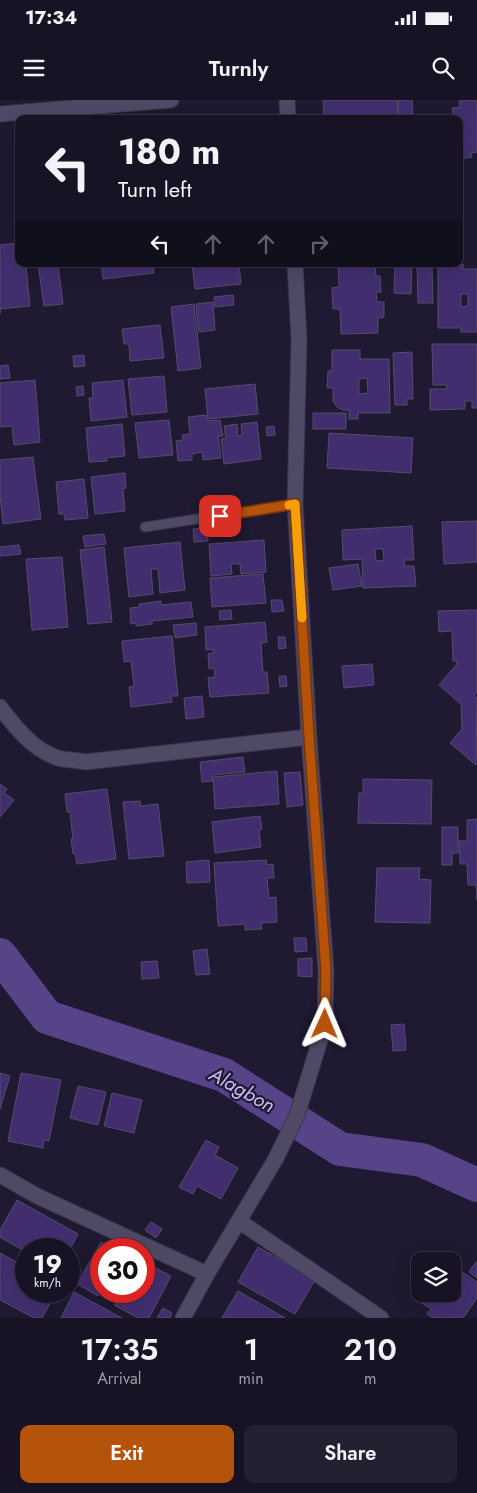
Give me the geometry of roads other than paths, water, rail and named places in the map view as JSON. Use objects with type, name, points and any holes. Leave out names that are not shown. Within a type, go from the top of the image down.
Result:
[{"type":"street","points":[[0,114],[171,100]]},
{"type":"street","points":[[287,100],[288,115]]},
{"type":"street","points":[[183,1318],[275,1160],[297,1115],[325,1024],[326,971],[295,504],[299,339],[296,267]]},
{"type":"street","points":[[0,707],[14,726],[37,747],[57,758],[85,762],[309,736]]},
{"type":"street","points":[[0,1175],[36,1196],[207,1274]]},
{"type":"street","points":[[239,1221],[381,1318]]},
{"type":"lane","points":[[145,528],[295,504]]},
{"type":"waterway","name":"Alagbon","points":[[0,955],[47,1017],[224,1075],[340,1149],[422,1160],[477,1185]]}]
